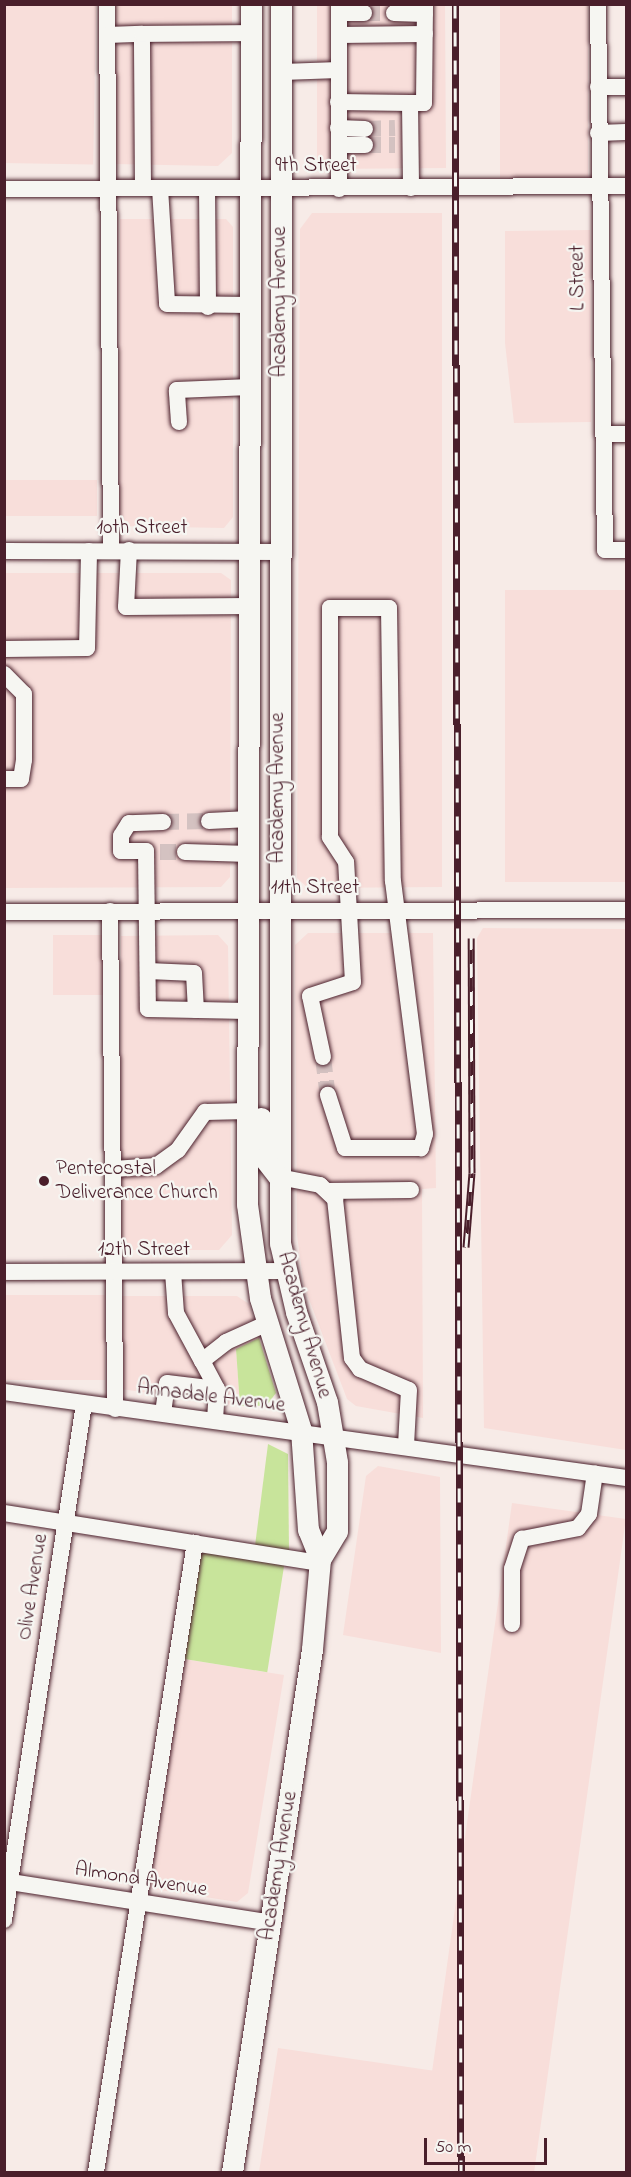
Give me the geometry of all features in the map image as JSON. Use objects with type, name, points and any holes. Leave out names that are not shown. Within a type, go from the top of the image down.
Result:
[{"type":"main road","name":"Academy Avenue","points":[[251,4],[247,1204],[255,1273],[301,1430],[308,1530],[320,1561]]},
{"type":"main road","name":"Academy Avenue","points":[[232,2172],[312,1649],[320,1561],[337,1531],[333,1434],[284,1271],[279,1177],[281,4]]},
{"type":"main road","points":[[248,1072],[260,1103],[264,1158],[279,1177]]},
{"type":"street","points":[[107,4],[111,550]]},
{"type":"street","name":"L Street","points":[[598,4],[605,550],[627,550]]},
{"type":"street","points":[[339,189],[339,9],[364,13]]},
{"type":"street","points":[[338,102],[424,103],[425,9],[394,14]]},
{"type":"street","points":[[107,35],[251,33]]},
{"type":"street","points":[[142,34],[152,188],[167,304],[208,307],[250,305]]},
{"type":"street","points":[[339,35],[425,34]]},
{"type":"street","points":[[282,72],[339,70]]},
{"type":"street","points":[[598,87],[627,87]]},
{"type":"street","points":[[410,103],[402,136],[411,188]]},
{"type":"street","points":[[598,133],[627,132]]},
{"type":"street","points":[[339,137],[365,137]]},
{"type":"street","name":"9th Street","points":[[4,189],[627,186]]},
{"type":"street","points":[[207,188],[208,307]]},
{"type":"street","points":[[179,422],[177,390],[250,387]]},
{"type":"street","points":[[604,434],[627,434]]},
{"type":"street","points":[[129,550],[126,607],[248,606]]},
{"type":"street","name":"10th Street","points":[[4,551],[280,552]]},
{"type":"street","points":[[4,649],[87,648],[90,551]]},
{"type":"street","points":[[323,1057],[310,996],[353,982],[346,862],[330,837],[330,608],[389,608],[395,910],[425,1134],[421,1148],[345,1148],[328,1095]]},
{"type":"street","points":[[4,674],[24,694],[24,760],[21,779],[4,779]]},
{"type":"street","points":[[209,821],[249,819]]},
{"type":"street","points":[[163,822],[123,827],[121,851],[153,851],[147,912],[148,1009],[247,1011]]},
{"type":"street","points":[[185,852],[249,854]]},
{"type":"street","name":"11th Street","points":[[4,912],[627,910]]},
{"type":"street","points":[[110,911],[115,1409]]},
{"type":"street","points":[[148,971],[194,973],[196,1010]]},
{"type":"street","points":[[114,1169],[156,1166],[178,1150],[205,1112],[248,1111]]},
{"type":"street","points":[[279,1177],[310,1181],[327,1191],[335,1199],[352,1358],[360,1369],[409,1390],[406,1445]]},
{"type":"street","points":[[327,1191],[411,1190]]},
{"type":"street","name":"12th Street","points":[[4,1272],[255,1273],[284,1271]]},
{"type":"street","points":[[173,1272],[176,1313],[217,1389],[215,1419]]},
{"type":"street","points":[[202,1361],[226,1342],[268,1323]]},
{"type":"street","points":[[163,1413],[166,1383],[217,1389]]},
{"type":"street","name":"Annadale Avenue","points":[[4,1392],[115,1409],[333,1434],[627,1478]]},
{"type":"street","name":"Olive Avenue","points":[[4,1920],[8,1881],[84,1404]]},
{"type":"street","points":[[512,1624],[512,1569],[522,1539],[578,1528],[589,1514],[595,1473]]},
{"type":"street","points":[[4,1513],[320,1561]]},
{"type":"street","points":[[96,2172],[141,1902],[195,1543]]},
{"type":"street","name":"Almond Avenue","points":[[8,1881],[271,1923]]},
{"type":"shaded area","points":[[5,4],[96,6],[93,165],[4,163]]},
{"type":"shaded area","points":[[111,5],[232,5],[232,153],[218,166],[114,164]]},
{"type":"shaded area","points":[[317,5],[445,5],[446,168],[325,169],[317,159]]},
{"type":"shaded area","points":[[500,5],[588,5],[588,182],[500,182]]},
{"type":"shaded area","points":[[312,213],[442,213],[442,887],[308,888],[297,878],[300,229]]},
{"type":"shaded area","points":[[120,219],[226,219],[233,227],[233,517],[224,528],[119,526]]},
{"type":"shaded area","points":[[590,230],[591,422],[514,423],[505,343],[505,231]]},
{"type":"shaded area","points":[[5,480],[97,480],[97,516],[5,516]]},
{"type":"shaded area","points":[[4,573],[221,573],[231,580],[230,877],[221,887],[5,888]]},
{"type":"shaded area","points":[[505,590],[626,590],[626,882],[505,882]]},
{"type":"shaded area","points":[[483,928],[626,929],[626,1450],[484,1428],[477,938]]},
{"type":"shaded area","points":[[308,933],[433,933],[436,1188],[422,1189],[423,1418],[356,1406],[347,1399],[304,1286],[297,1235],[295,945]]},
{"type":"shaded area","points":[[53,935],[104,935],[104,995],[53,995]]},
{"type":"shaded area","points":[[218,935],[228,946],[232,1235],[219,1250],[120,1250],[121,936]]},
{"type":"shaded area","points":[[5,1295],[105,1295],[105,1380],[5,1380]]},
{"type":"shaded area","points":[[121,1296],[237,1296],[249,1304],[259,1338],[236,1349],[240,1406],[121,1389]]},
{"type":"shaded area","points":[[378,1466],[440,1477],[441,1653],[343,1635],[366,1476]]},
{"type":"shaded area","points":[[512,1503],[626,1519],[534,2172],[465,2172],[419,2165]]},
{"type":"shaded area","points":[[183,1659],[284,1675],[248,1893],[237,1902],[148,1888]]},
{"type":"shaded area","points":[[278,2048],[449,2073],[450,2172],[259,2172]]},
{"type":"green space","points":[[259,1338],[276,1393],[266,1406],[240,1406],[236,1349]]},
{"type":"green space","points":[[268,1444],[288,1454],[289,1551],[255,1546]]},
{"type":"green space","points":[[199,1547],[285,1561],[267,1672],[181,1659]]},
{"type":"tunnel","points":[[364,13],[394,13]]},
{"type":"tunnel","points":[[365,129],[395,128]]},
{"type":"tunnel","points":[[365,145],[395,145]]},
{"type":"tunnel","points":[[163,822],[209,821]]},
{"type":"tunnel","points":[[160,852],[185,852]]},
{"type":"tunnel","points":[[323,1057],[328,1095]]},
{"type":"railway","points":[[455,4],[461,2172]]},
{"type":"railway","points":[[466,1247],[472,1173],[471,938]]},
{"type":"place","name":"Pentecostal Deliverance Church","points":[[44,1181]]}]
